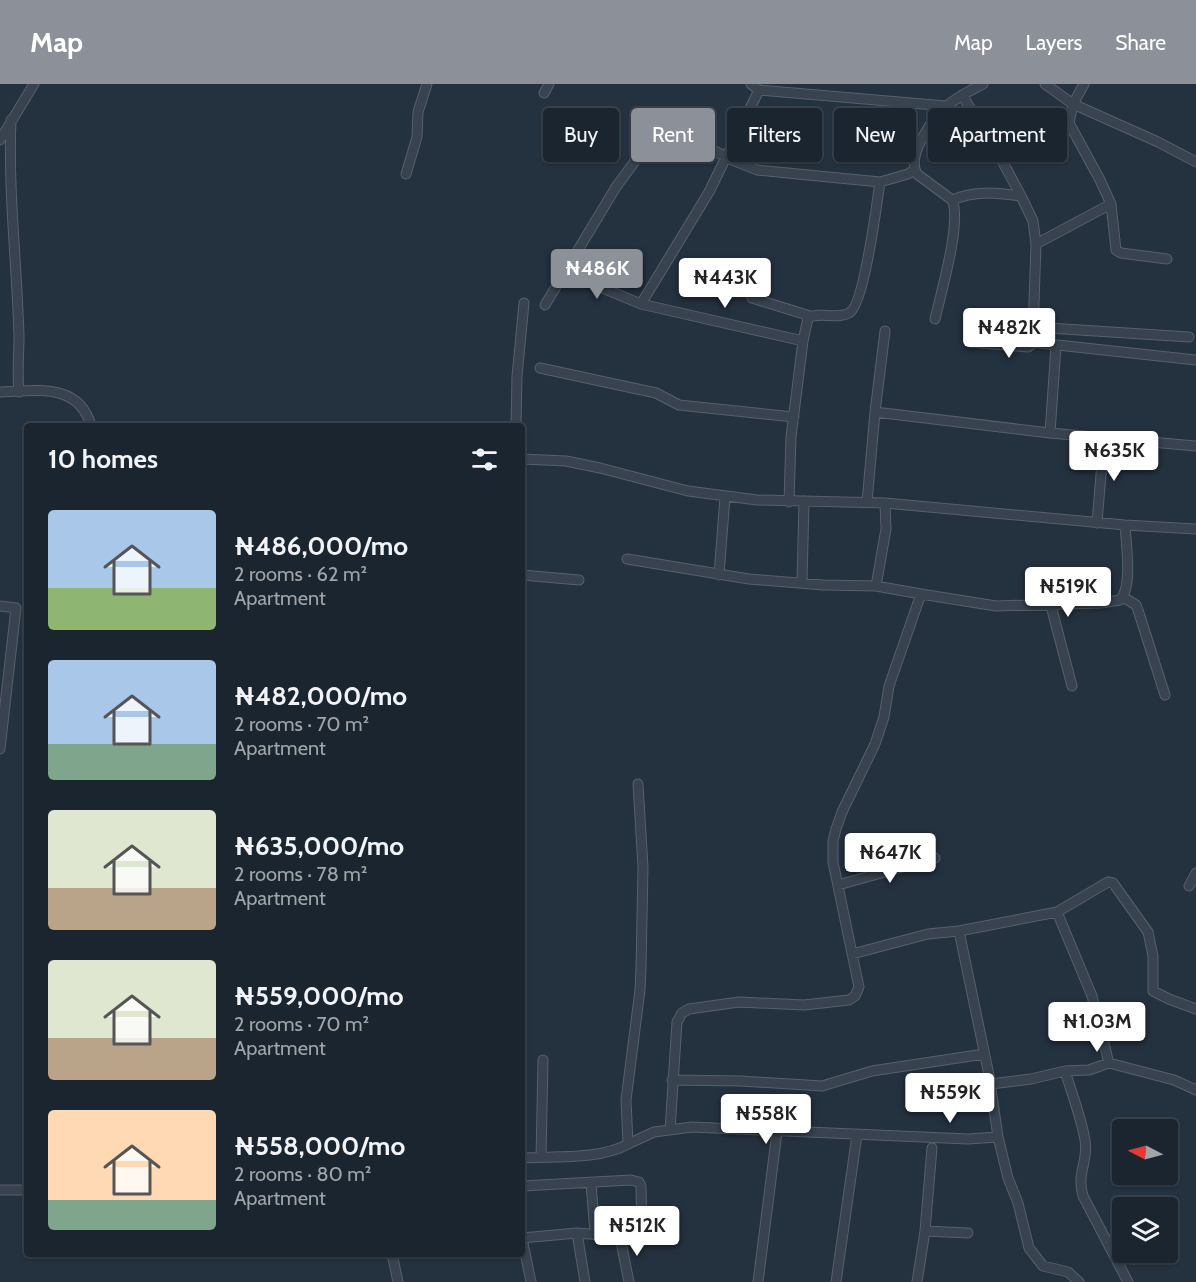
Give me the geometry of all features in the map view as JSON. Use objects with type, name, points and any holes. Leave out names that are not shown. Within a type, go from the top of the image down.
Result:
[{"type":"street","points":[[0,140],[34,84]]},
{"type":"street","points":[[406,174],[417,137],[418,112],[426,84]]},
{"type":"street","points":[[935,319],[955,221],[955,206],[952,200],[926,182],[914,170],[914,159],[924,135],[946,106],[983,84]]},
{"type":"street","points":[[1046,84],[1073,104],[1196,162]]},
{"type":"street","points":[[1084,84],[1073,104],[1069,123],[1111,204],[1116,250],[1121,253],[1167,259]]},
{"type":"street","points":[[747,108],[755,87],[946,106]]},
{"type":"street","points":[[962,95],[993,144],[1033,220],[1036,244],[1033,337],[1036,341],[1044,345],[1196,360]]},
{"type":"street","points":[[11,120],[9,169],[19,337],[17,367],[19,392]]},
{"type":"street","points":[[545,305],[651,132],[662,120],[669,122],[727,158],[704,201],[641,304]]},
{"type":"street","points":[[737,162],[757,170],[880,182],[914,170]]},
{"type":"street","points":[[761,272],[752,298],[810,316],[846,315],[854,310],[870,245],[880,182]]},
{"type":"street","points":[[952,200],[965,194],[980,193],[1021,196]]},
{"type":"street","points":[[1036,244],[1111,204]]},
{"type":"street","points":[[566,269],[604,289],[641,304],[803,341]]},
{"type":"street","points":[[516,423],[517,376],[524,303]]},
{"type":"street","points":[[789,502],[790,445],[803,341],[810,316]]},
{"type":"street","points":[[1033,327],[1189,337]]},
{"type":"street","points":[[867,502],[885,331]]},
{"type":"street","points":[[970,342],[1028,347],[1036,341]]},
{"type":"street","points":[[1050,433],[1056,346]]},
{"type":"street","points":[[540,368],[656,393],[679,405],[794,417]]},
{"type":"street","points":[[0,392],[57,391],[78,402],[89,417],[90,423]]},
{"type":"street","points":[[875,412],[1050,433],[1196,446]]},
{"type":"street","points":[[1097,523],[1104,438]]},
{"type":"street","points":[[525,459],[566,461],[588,465],[688,491],[725,497],[789,502],[885,503],[1097,523],[1196,529]]},
{"type":"street","points":[[719,575],[725,497]]},
{"type":"street","points":[[802,583],[804,501]]},
{"type":"street","points":[[876,586],[886,529],[885,503]]},
{"type":"street","points":[[627,559],[719,575],[802,583],[876,586],[996,606],[1051,606],[1116,601],[1123,597],[1127,581],[1125,525]]},
{"type":"street","points":[[525,575],[579,580]]},
{"type":"street","points":[[670,1130],[677,1022],[682,1013],[689,1009],[739,1002],[804,1005],[849,1000],[855,996],[859,987],[833,862],[833,841],[842,812],[875,744],[884,717],[889,686],[921,594]]},
{"type":"street","points":[[1123,597],[1136,605],[1165,695]]},
{"type":"street","points":[[0,606],[24,608]]},
{"type":"street","points":[[1051,606],[1072,686]]},
{"type":"street","points":[[0,748],[16,608]]},
{"type":"street","points":[[628,1144],[626,1100],[641,968],[643,867],[638,784]]},
{"type":"street","points":[[838,885],[935,858]]},
{"type":"street","points":[[1189,886],[1196,873]]},
{"type":"street","points":[[852,954],[937,932],[958,931],[1057,912],[1108,882],[1113,883],[1148,932],[1153,956],[1154,991],[1196,1009]]},
{"type":"street","points":[[1057,912],[1092,996],[1109,1063]]},
{"type":"street","points":[[958,931],[990,1084],[998,1137],[1029,1248],[1042,1266],[1068,1272],[1079,1282]]},
{"type":"street","points":[[672,1080],[741,1080],[822,1086],[872,1071],[984,1054]]},
{"type":"street","points":[[541,1157],[543,1059]]},
{"type":"street","points":[[990,1084],[1031,1079],[1065,1071],[1089,1070],[1109,1063],[1165,1078],[1196,1090]]},
{"type":"street","points":[[1065,1071],[1085,1141],[1085,1157],[1079,1181],[1083,1196],[1128,1282]]},
{"type":"street","points":[[525,1158],[607,1152],[654,1132],[711,1128],[968,1139],[998,1137]]},
{"type":"street","points":[[758,1282],[777,1132]]},
{"type":"street","points":[[836,1282],[857,1135]]},
{"type":"street","points":[[917,1282],[925,1231],[932,1149]]},
{"type":"street","points":[[525,1186],[631,1180],[639,1182],[641,1186],[641,1236],[635,1239],[577,1233],[525,1238]]},
{"type":"street","points":[[591,1183],[595,1234]]},
{"type":"street","points":[[0,1191],[24,1190]]},
{"type":"street","points":[[925,1231],[968,1233]]},
{"type":"street","points":[[577,1233],[585,1282]]},
{"type":"street","points":[[620,1237],[628,1282]]},
{"type":"street","points":[[525,1253],[531,1282]]},
{"type":"street","points":[[393,1257],[398,1282]]}]
